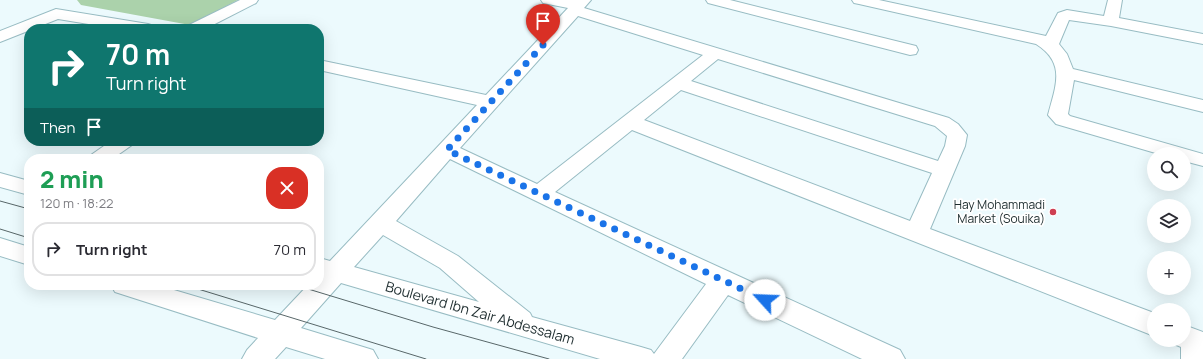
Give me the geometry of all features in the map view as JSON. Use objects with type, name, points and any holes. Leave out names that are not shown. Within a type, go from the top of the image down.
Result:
[{"type":"street","points":[[56,14],[64,0]]},
{"type":"street","points":[[203,24],[251,0]]},
{"type":"street","points":[[548,0],[579,5],[716,53],[942,122],[952,128],[957,135],[955,146],[916,233]]},
{"type":"street","points":[[713,0],[910,50]]},
{"type":"street","points":[[758,12],[772,0]]},
{"type":"street","points":[[859,0],[1041,40],[1050,45],[1059,53],[1064,64],[1066,82],[1058,115],[1063,120],[1158,147]]},
{"type":"street","points":[[1111,21],[1115,0]]},
{"type":"street","points":[[327,269],[380,222],[579,5]]},
{"type":"street","points":[[32,24],[56,14],[117,24]]},
{"type":"street","points":[[1050,45],[1063,16],[1081,16],[1203,39]]},
{"type":"street","points":[[0,37],[24,27]]},
{"type":"street","points":[[539,194],[716,53]]},
{"type":"street","points":[[324,66],[490,102]]},
{"type":"street","points":[[1066,73],[1203,106]]},
{"type":"street","points":[[678,83],[945,170]]},
{"type":"street","points":[[630,122],[1147,322]]},
{"type":"street","points":[[106,154],[118,146]]},
{"type":"street","points":[[447,150],[890,359]]},
{"type":"street","points":[[1191,156],[1203,160]]},
{"type":"street","points":[[0,180],[24,187]]},
{"type":"street","points":[[380,222],[449,262],[527,326]]},
{"type":"street","points":[[0,247],[24,254]]},
{"type":"street","name":"Boulevard Ibn Zair Abdessalam","points":[[327,269],[641,359]]},
{"type":"street","points":[[666,359],[724,281]]},
{"type":"street","points":[[140,290],[363,359]]},
{"type":"street","points":[[257,359],[281,333],[312,290]]},
{"type":"green space","points":[[77,0],[238,0],[192,24],[185,24],[81,5]]},
{"type":"tram line","points":[[0,201],[24,208]]},
{"type":"tram line","points":[[0,229],[24,236]]},
{"type":"tram line","points":[[201,290],[426,359]]},
{"type":"tram line","points":[[311,290],[433,327],[549,359]]},
{"type":"place","name":"Hay Mohammadi Market (Souika)","points":[[1053,212]]},
{"type":"route","points":[[543,45],[447,150],[765,300]]}]
